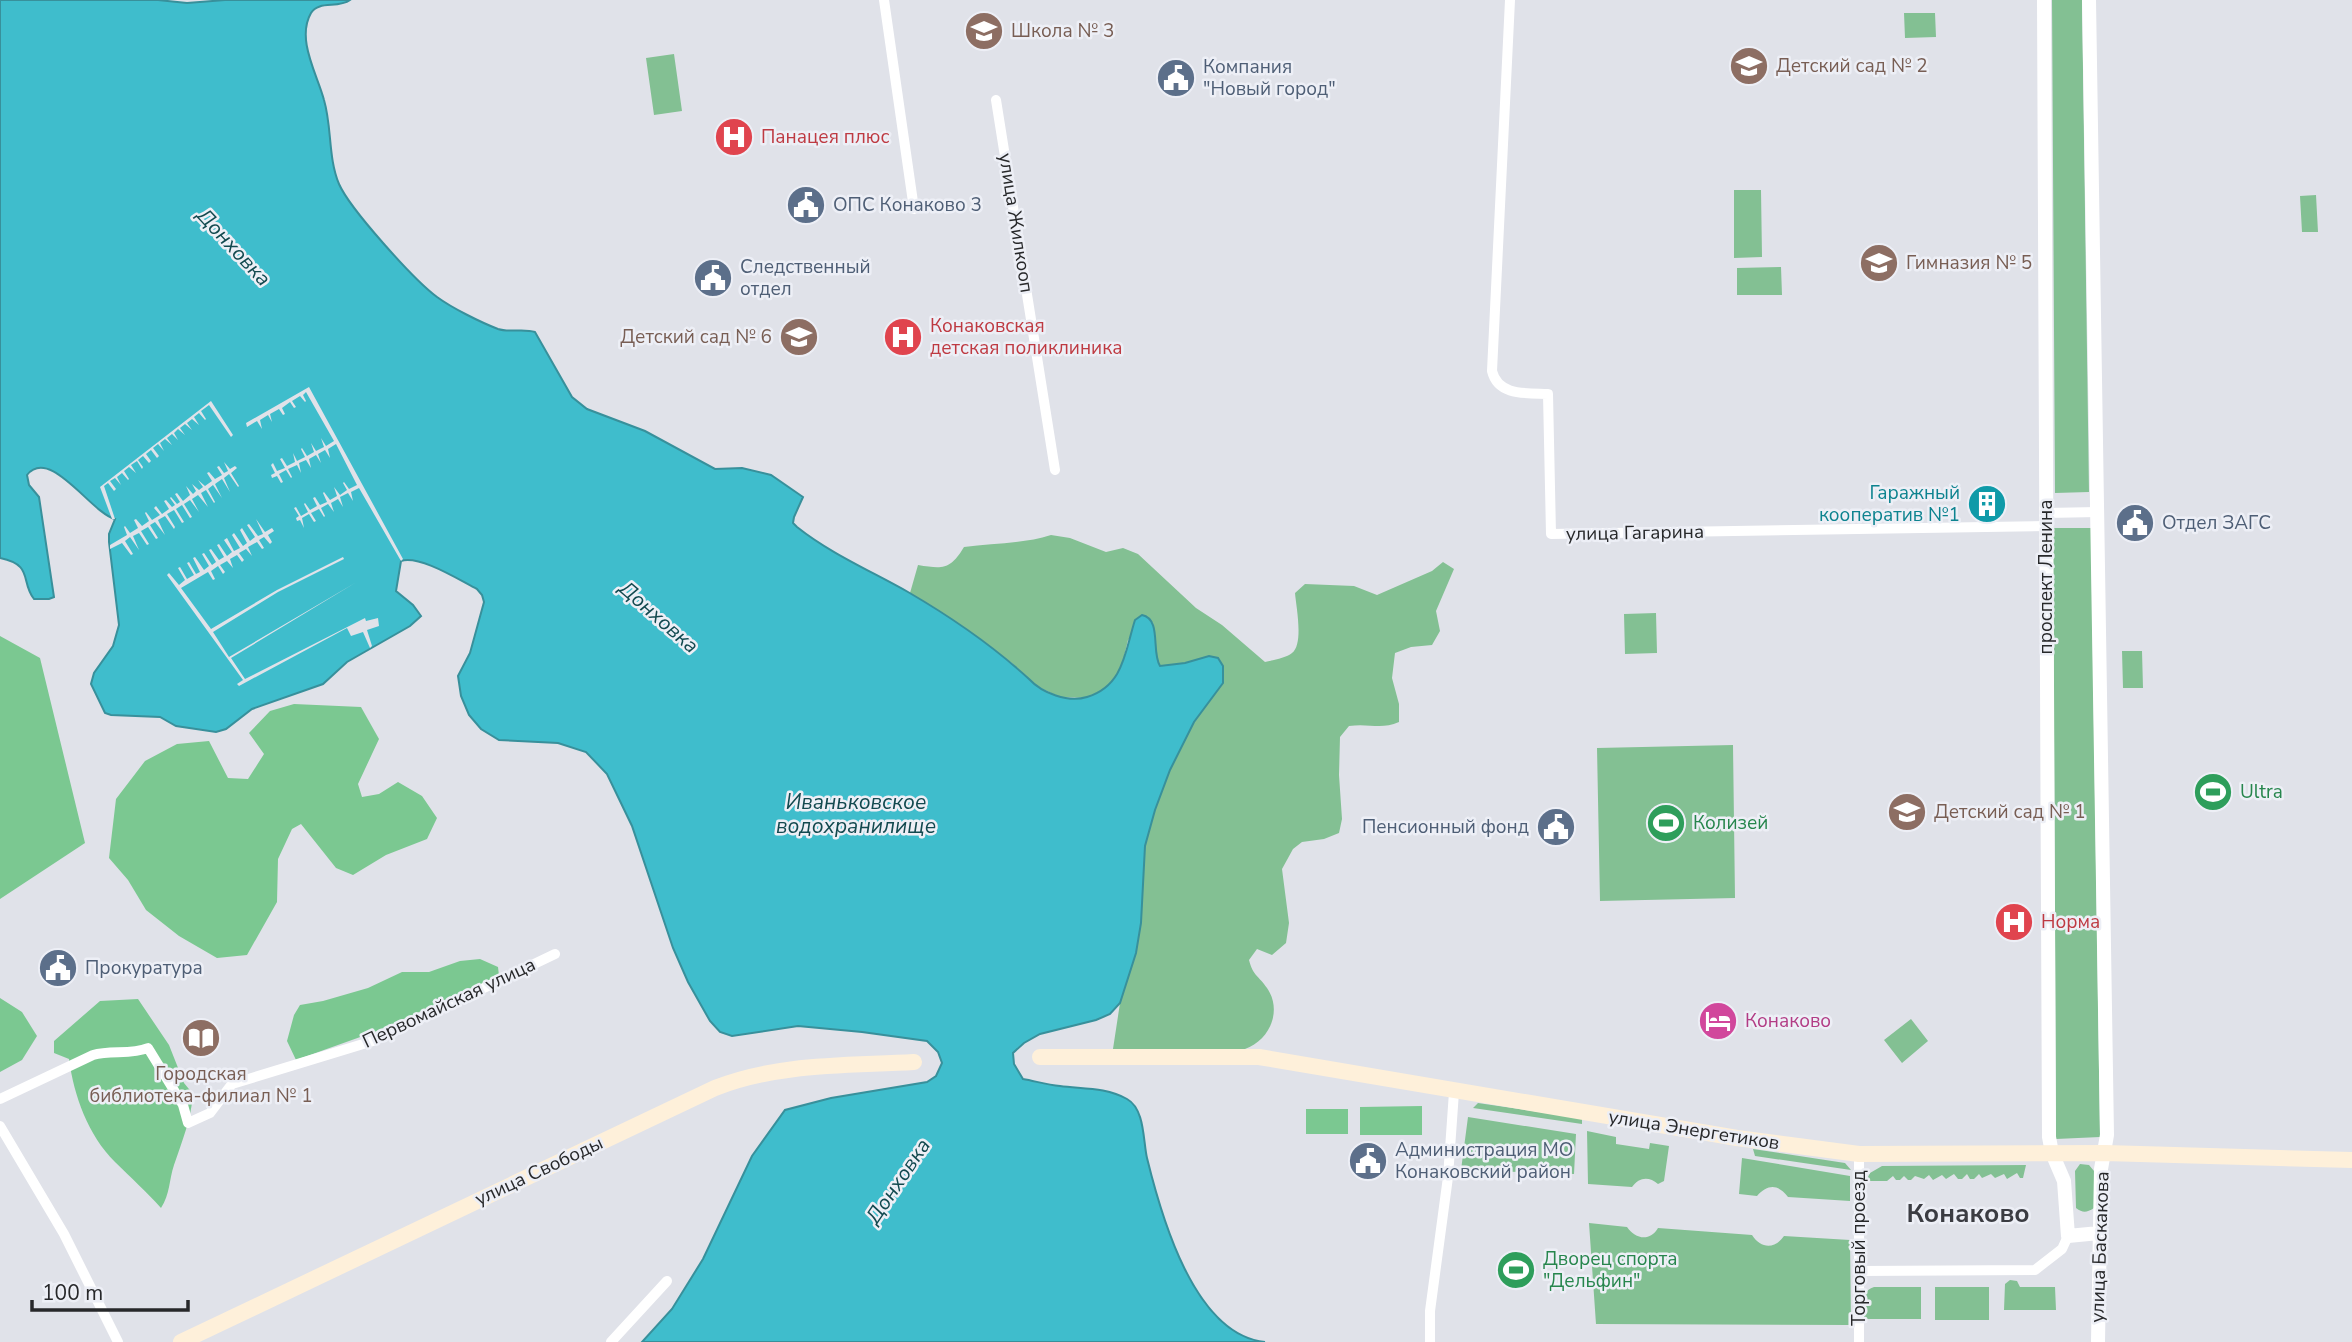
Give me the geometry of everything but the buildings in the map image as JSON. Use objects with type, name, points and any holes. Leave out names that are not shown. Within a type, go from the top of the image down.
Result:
[{"type":"main road","name":"улица Энергетиков","points":[[1040,1057],[1259,1057],[1746,1140],[1859,1154],[2105,1153],[2352,1160]]},
{"type":"main road","name":"улица Свободы","points":[[181,1342],[715,1087],[755,1075],[785,1070],[914,1062]]},
{"type":"street","points":[[884,0],[914,209]]},
{"type":"street","name":"улица Гагарина","points":[[1510,0],[1492,371],[1494,381],[1502,388],[1548,394],[1550,534],[2046,520]]},
{"type":"street","name":"проспект Ленина","points":[[2044,0],[2049,1137],[2052,1153],[2064,1181],[2067,1236]]},
{"type":"street","points":[[2089,0],[2107,1135],[2105,1153]]},
{"type":"street","name":"улица Жилкооп","points":[[996,100],[1055,470]]},
{"type":"street","points":[[2046,520],[2098,512]]},
{"type":"street","name":"Первомайская улица","points":[[0,1099],[93,1055],[107,1051],[139,1052],[148,1048],[183,1105],[188,1123],[210,1113],[232,1084],[373,1041],[555,954]]},
{"type":"street","points":[[1430,1342],[1430,1311],[1448,1177],[1454,1092]]},
{"type":"street","points":[[0,1126],[64,1234],[118,1342]]},
{"type":"street","name":"улица Баскакова","points":[[2098,1342],[2101,1169],[2105,1153]]},
{"type":"street","name":"Торговый проезд","points":[[1859,1154],[1859,1342]]},
{"type":"street","points":[[1860,1270],[2035,1269],[2062,1249],[2067,1236],[2099,1233]]},
{"type":"street","points":[[611,1342],[667,1281]]},
{"type":"green space","points":[[2052,0],[2082,0],[2089,492],[2055,493]]},
{"type":"green space","points":[[1904,13],[1935,13],[1936,37],[1905,38]]},
{"type":"green space","points":[[674,54],[682,111],[654,115],[646,58]]},
{"type":"green space","points":[[1734,190],[1761,190],[1762,257],[1734,258]]},
{"type":"green space","points":[[2316,195],[2318,232],[2302,232],[2300,196]]},
{"type":"green space","points":[[1781,267],[1782,295],[1737,295],[1737,268]]},
{"type":"green space","points":[[2053,528],[2091,528],[2100,1137],[2056,1139]]},
{"type":"green space","points":[[1051,535],[1070,538],[1106,552],[1123,548],[1138,554],[1196,608],[1222,625],[1265,662],[1286,656],[1296,648],[1298,615],[1295,593],[1305,584],[1354,586],[1377,595],[1432,571],[1443,562],[1454,569],[1436,611],[1440,631],[1432,645],[1411,647],[1395,653],[1392,678],[1399,704],[1399,722],[1386,726],[1349,726],[1340,737],[1342,819],[1339,833],[1324,839],[1302,842],[1293,849],[1282,869],[1289,923],[1286,943],[1272,955],[1257,949],[1249,960],[1254,973],[1272,997],[1273,1015],[1267,1032],[1245,1049],[1113,1049],[1120,1003],[1136,953],[1141,923],[1145,846],[1155,810],[1170,770],[1194,722],[1223,683],[1223,666],[1209,656],[1160,666],[1155,654],[1153,622],[1128,640],[1120,673],[1107,687],[1087,698],[1060,697],[1036,686],[1012,663],[910,593],[918,565],[945,566],[954,560],[964,547],[1019,542]]},
{"type":"green space","points":[[1656,613],[1657,653],[1625,654],[1624,614]]},
{"type":"green space","points":[[0,636],[40,658],[85,843],[0,899]]},
{"type":"green space","points":[[2122,651],[2142,651],[2143,688],[2123,688]]},
{"type":"green space","points":[[294,704],[361,707],[379,739],[358,784],[362,797],[379,794],[398,782],[422,796],[437,818],[427,839],[386,855],[353,875],[336,868],[301,824],[292,829],[278,859],[277,902],[247,955],[217,958],[179,936],[146,910],[128,880],[109,858],[116,799],[145,761],[177,744],[209,741],[228,778],[248,779],[264,754],[249,733],[270,711]]},
{"type":"green space","name":"Колизей","points":[[1733,745],[1735,898],[1600,901],[1597,748]]},
{"type":"green space","points":[[480,959],[498,967],[499,976],[377,1031],[296,1060],[287,1041],[294,1015],[300,1005],[368,988],[402,972],[429,972],[460,961]]},
{"type":"green space","points":[[0,998],[22,1012],[37,1036],[22,1060],[0,1072]]},
{"type":"green space","points":[[138,999],[169,1045],[184,1083],[193,1094],[188,1122],[161,1208],[97,1140],[74,1087],[69,1059],[54,1053],[54,1041],[100,1001]]},
{"type":"green space","points":[[1911,1019],[1928,1041],[1902,1063],[1884,1040]]},
{"type":"green space","points":[[1478,1103],[1582,1118],[1582,1124],[1473,1108]]},
{"type":"green space","points":[[1422,1106],[1422,1135],[1360,1135],[1360,1107]]},
{"type":"green space","points":[[1306,1109],[1348,1109],[1348,1134],[1306,1134]]},
{"type":"green space","points":[[1468,1117],[1576,1134],[1574,1174],[1461,1170]]},
{"type":"green space","points":[[1587,1131],[1616,1137],[1616,1144],[1649,1149],[1650,1143],[1669,1146],[1664,1181],[1658,1184],[1644,1179],[1632,1187],[1588,1184]]},
{"type":"green space","points":[[1753,1149],[1845,1163],[1851,1170],[1755,1156]]},
{"type":"green space","points":[[1742,1158],[1850,1176],[1850,1201],[1788,1197],[1773,1187],[1765,1189],[1757,1196],[1739,1194]]},
{"type":"green space","points":[[2080,1164],[2089,1165],[2094,1171],[2094,1208],[2087,1212],[2076,1208],[2075,1171]]},
{"type":"green space","points":[[2026,1165],[2023,1178],[2017,1173],[2007,1179],[2004,1174],[1995,1178],[1991,1174],[1982,1178],[1979,1174],[1970,1179],[1967,1174],[1958,1179],[1954,1174],[1946,1179],[1942,1175],[1933,1180],[1929,1175],[1924,1179],[1915,1176],[1908,1180],[1904,1176],[1896,1180],[1893,1176],[1887,1181],[1866,1181],[1870,1173],[1882,1166]]},
{"type":"green space","points":[[1589,1223],[1627,1227],[1642,1237],[1651,1235],[1658,1228],[1752,1235],[1768,1246],[1784,1236],[1850,1240],[1851,1325],[1596,1324]]},
{"type":"green space","points":[[2010,1280],[2017,1281],[2020,1287],[2055,1287],[2056,1310],[2004,1310],[2005,1284]]},
{"type":"green space","points":[[1874,1287],[1921,1287],[1921,1319],[1864,1319],[1865,1295]]},
{"type":"green space","points":[[1935,1287],[1989,1287],[1989,1320],[1935,1320]]},
{"type":"water","name":"Иваньковское водохранилище","points":[[0,0],[158,0],[187,3],[225,0],[350,0],[314,9],[307,23],[306,34],[309,57],[326,110],[336,174],[345,195],[369,226],[437,297],[498,329],[535,332],[572,397],[587,409],[645,431],[715,469],[742,468],[771,475],[803,497],[794,517],[793,523],[797,527],[837,554],[908,592],[955,622],[1048,692],[1064,698],[1080,699],[1109,685],[1121,666],[1135,620],[1142,615],[1152,623],[1160,666],[1209,656],[1218,658],[1223,666],[1223,683],[1194,722],[1170,770],[1155,810],[1145,846],[1141,923],[1136,953],[1120,1003],[1110,1014],[1096,1020],[1040,1034],[1013,1053],[1014,1064],[1023,1079],[1102,1090],[1119,1095],[1133,1104],[1140,1118],[1161,1210],[1185,1269],[1200,1296],[1219,1318],[1240,1334],[1265,1342],[642,1342],[672,1309],[703,1259],[752,1156],[785,1110],[831,1098],[927,1082],[936,1076],[942,1063],[938,1052],[927,1041],[798,1026],[732,1036],[720,1032],[710,1021],[688,982],[673,948],[632,826],[607,774],[586,752],[558,743],[499,740],[481,729],[469,715],[461,696],[458,676],[470,653],[484,602],[477,589],[429,565],[409,560],[401,561],[396,591],[413,605],[421,616],[410,626],[347,662],[323,684],[252,709],[226,729],[216,732],[176,726],[160,717],[105,713],[91,684],[94,673],[113,646],[119,625],[109,542],[115,519],[94,506],[59,475],[47,469],[36,468],[27,475],[29,485],[39,497],[54,597],[34,599],[22,569],[11,561],[0,558]]},
{"type":"pier","points":[[309,387],[403,559],[401,561],[359,488],[351,492],[353,501],[348,493],[340,497],[343,507],[338,499],[331,503],[334,512],[328,504],[321,508],[324,517],[319,509],[311,513],[316,521],[314,522],[309,514],[302,518],[304,528],[300,520],[297,521],[299,516],[294,508],[296,507],[301,516],[308,512],[305,503],[310,510],[317,506],[313,498],[315,497],[320,505],[327,502],[324,492],[330,500],[337,496],[334,487],[340,495],[347,490],[344,482],[349,489],[357,485],[336,444],[328,449],[330,458],[325,450],[318,454],[321,463],[316,455],[309,459],[311,468],[306,460],[299,463],[301,473],[297,465],[288,469],[291,478],[286,470],[279,474],[283,482],[281,483],[277,476],[272,478],[271,475],[275,473],[271,465],[273,463],[277,471],[285,468],[280,459],[282,458],[287,466],[295,462],[293,453],[297,461],[305,457],[302,448],[307,456],[314,452],[311,443],[316,451],[324,447],[321,438],[326,446],[334,441],[306,392],[303,395],[305,402],[300,396],[292,401],[296,407],[290,402],[282,408],[285,414],[279,409],[270,414],[272,422],[268,415],[260,420],[262,429],[257,421],[247,427],[246,423]]},
{"type":"pier","points":[[211,401],[233,435],[231,437],[209,405],[201,411],[205,420],[199,413],[194,417],[199,425],[192,419],[187,423],[192,430],[185,424],[180,428],[185,435],[178,429],[174,433],[178,440],[172,434],[167,438],[172,445],[165,439],[160,443],[164,451],[158,444],[153,448],[159,456],[157,458],[151,450],[146,454],[151,461],[149,463],[143,456],[138,460],[142,469],[137,461],[131,465],[136,473],[129,467],[124,471],[128,480],[122,473],[117,477],[121,485],[115,478],[110,481],[116,489],[114,491],[108,483],[104,486],[115,519],[112,519],[100,487]]},
{"type":"pier","points":[[224,462],[230,469],[235,466],[237,468],[231,473],[238,487],[229,474],[224,478],[230,492],[222,479],[215,484],[222,498],[213,485],[208,489],[214,503],[206,490],[201,493],[208,507],[198,495],[192,499],[199,512],[190,500],[184,504],[192,517],[190,518],[182,505],[176,509],[184,522],[182,523],[174,510],[167,514],[174,529],[165,516],[158,520],[165,535],[155,522],[150,525],[158,538],[156,539],[148,527],[141,531],[149,544],[147,545],[139,533],[133,536],[139,550],[130,537],[125,541],[133,554],[131,555],[122,543],[110,549],[110,545],[127,535],[125,526],[130,533],[138,528],[134,520],[142,526],[149,521],[146,512],[152,520],[160,515],[154,508],[156,506],[162,514],[169,509],[164,501],[172,507],[175,505],[171,497],[177,504],[180,502],[175,494],[183,501],[190,495],[186,486],[193,494],[196,491],[192,484],[199,490],[203,487],[198,480],[205,486],[212,481],[207,473],[215,479],[222,475],[217,467],[224,473],[228,471]]},
{"type":"pier","points":[[256,519],[265,532],[272,528],[274,531],[268,535],[272,542],[270,544],[264,537],[259,540],[264,548],[257,542],[248,547],[252,556],[246,549],[239,553],[244,560],[242,562],[237,555],[230,559],[233,568],[227,561],[220,565],[225,572],[223,574],[218,566],[211,571],[215,579],[213,580],[208,572],[181,588],[211,629],[277,590],[343,557],[344,559],[278,592],[213,632],[229,657],[355,583],[231,658],[245,679],[365,618],[366,621],[378,618],[379,626],[367,630],[372,646],[370,648],[363,632],[351,636],[347,628],[239,686],[237,684],[243,680],[167,575],[169,573],[179,585],[185,580],[178,568],[180,567],[187,579],[194,575],[187,563],[189,562],[196,574],[200,572],[193,558],[195,557],[204,570],[209,566],[202,554],[204,553],[212,565],[216,562],[209,550],[211,549],[219,560],[224,557],[217,545],[219,544],[227,556],[232,552],[224,540],[227,538],[234,551],[240,548],[232,535],[234,533],[243,546],[247,543],[240,530],[242,528],[250,541],[255,537],[247,525],[249,524],[258,536],[263,534]]},
{"type":"place","name":"Школа № 3","points":[[984,31]]},
{"type":"place","name":"Детский сад № 2","points":[[1749,66]]},
{"type":"place","name":"Компания \"Новый город\"","points":[[1176,78]]},
{"type":"place","name":"Панацея плюс","points":[[734,137]]},
{"type":"place","name":"ОПС Конаково 3","points":[[806,205]]},
{"type":"place","name":"Гимназия № 5","points":[[1879,263]]},
{"type":"place","name":"Следственный отдел","points":[[713,278]]},
{"type":"place","name":"Детский сад № 6","points":[[799,337]]},
{"type":"place","name":"Конаковская детская поликлиника","points":[[903,337]]},
{"type":"place","name":"Гаражный кооператив №1","points":[[1987,504]]},
{"type":"place","name":"Отдел ЗАГС","points":[[2135,523]]},
{"type":"place","name":"Ultra","points":[[2213,792]]},
{"type":"place","name":"Детский сад № 1","points":[[1907,812]]},
{"type":"place","name":"Колизей","points":[[1666,823]]},
{"type":"place","name":"Пенсионный фонд","points":[[1556,827]]},
{"type":"place","name":"Норма","points":[[2014,922]]},
{"type":"place","name":"Прокуратура","points":[[58,968]]},
{"type":"place","name":"Конаково","points":[[1718,1021]]},
{"type":"place","name":"Городская библиотека-филиал № 1","points":[[201,1038]]},
{"type":"place","name":"Администрация МО Конаковский район","points":[[1368,1161]]},
{"type":"place","name":"Дворец спорта \"Дельфин\"","points":[[1516,1270]]},
{"type":"district","name":"Конаково","points":[[1968,1213]]},
{"type":"water label","name":"Донховка","points":[[234,247]]},
{"type":"water label","name":"Донховка","points":[[659,617]]},
{"type":"water label","name":"Донховка","points":[[898,1181]]}]
